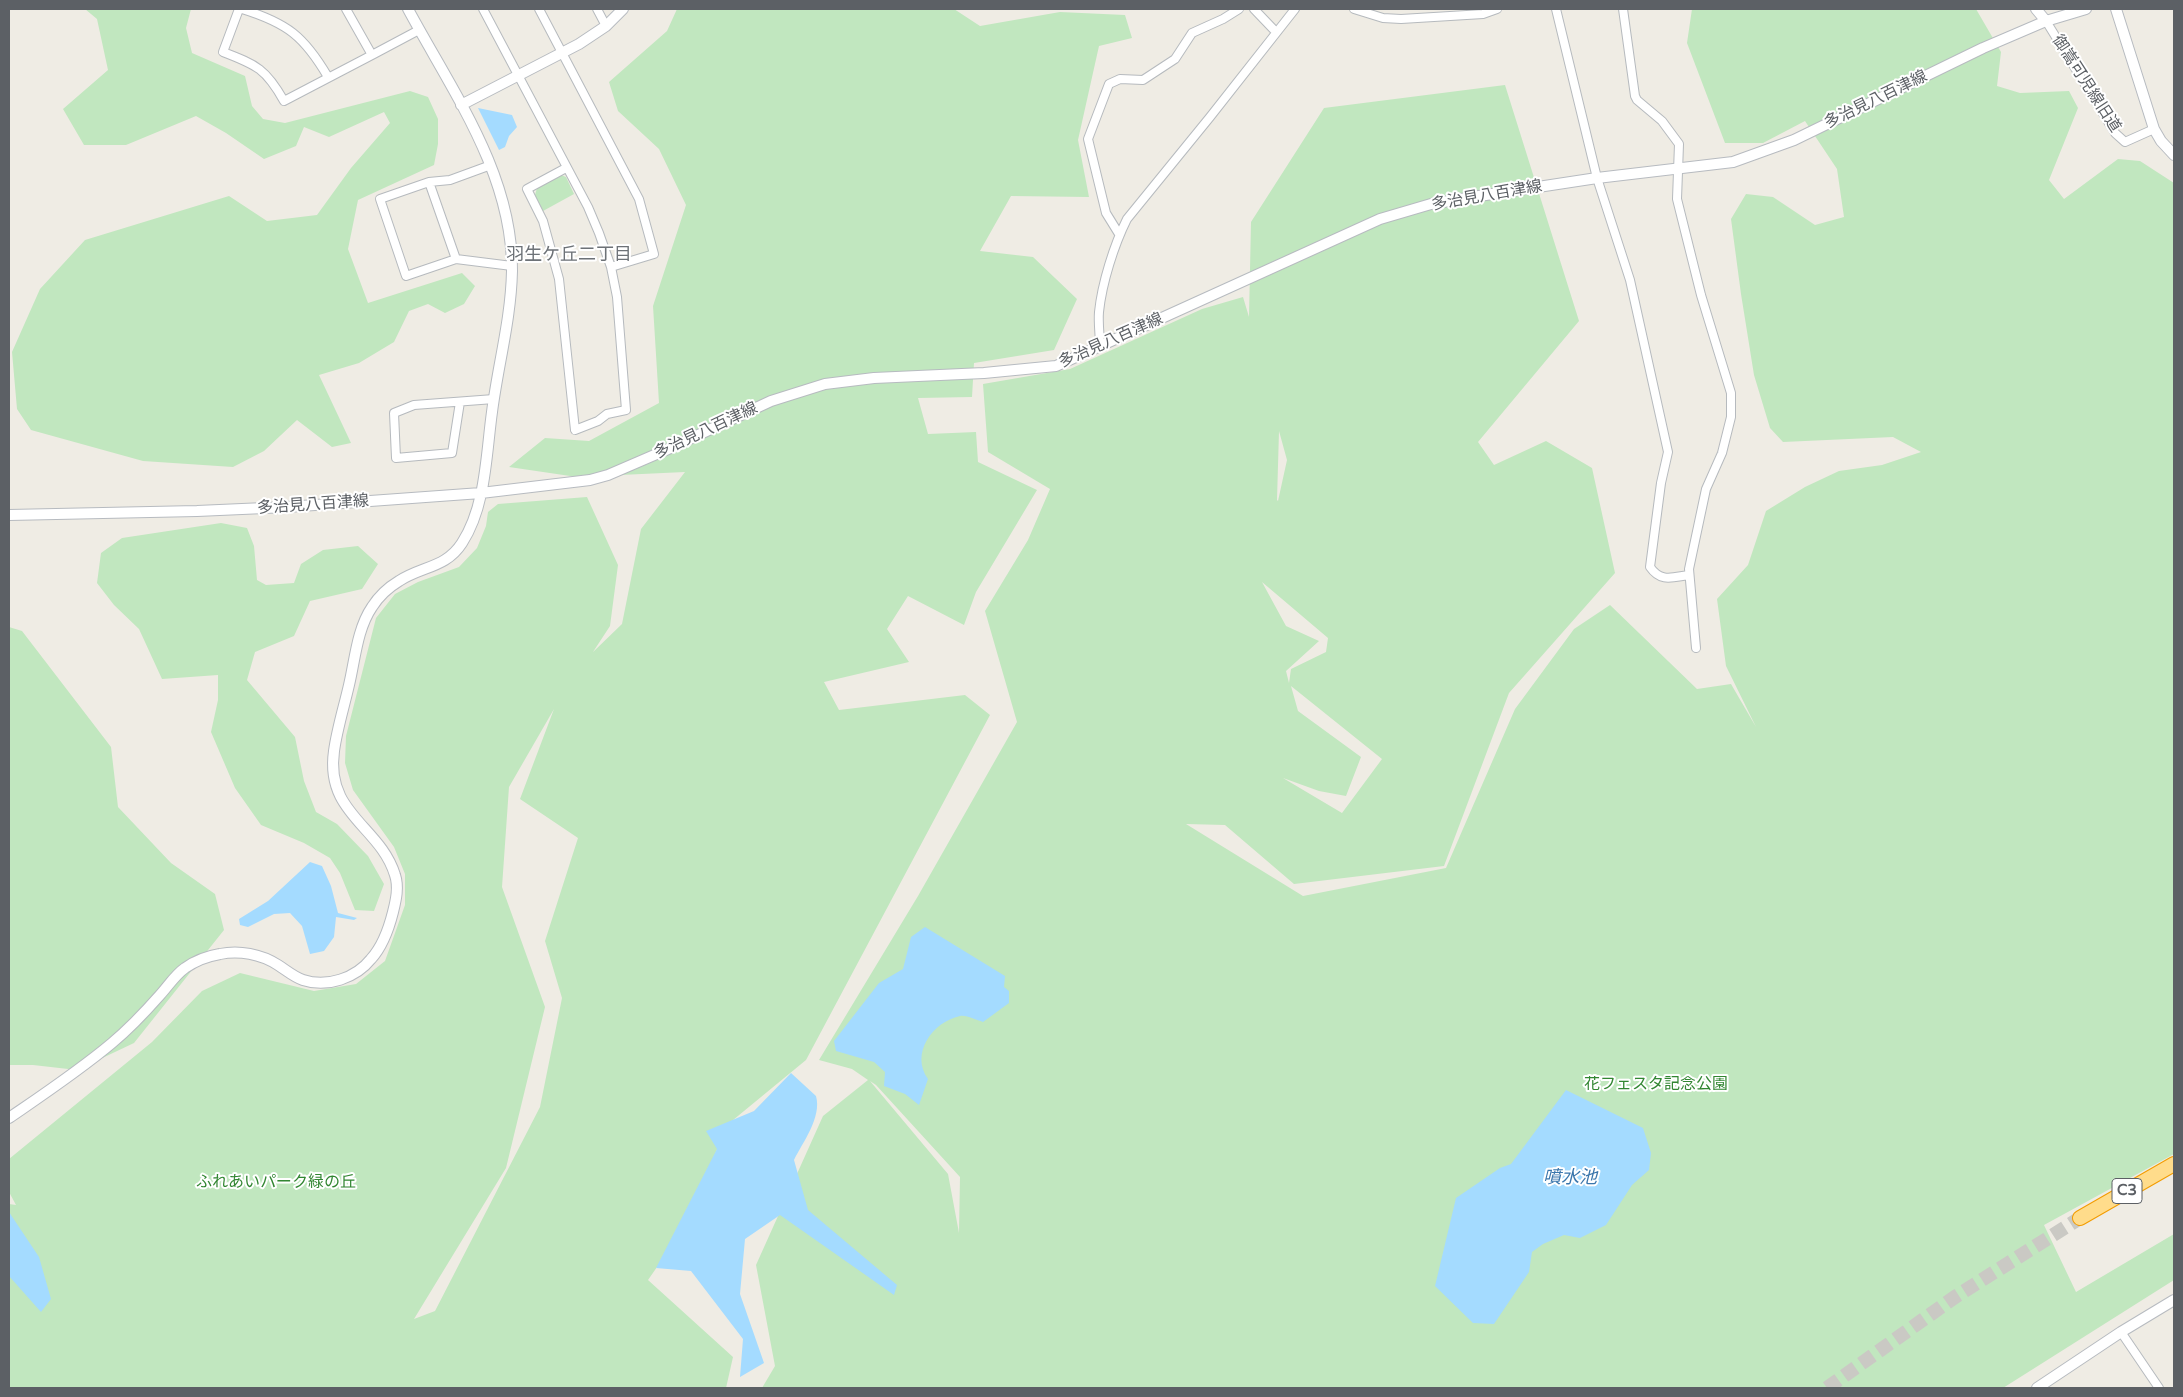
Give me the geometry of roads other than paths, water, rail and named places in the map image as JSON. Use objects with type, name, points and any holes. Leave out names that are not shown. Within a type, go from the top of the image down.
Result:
[{"type":"highway","name":"C3","points":[[2174,1164],[2081,1222],[2174,1171]]},
{"type":"main road","points":[[9,1118],[110,1044],[135,1022],[183,969],[202,959],[220,954],[242,952],[273,962],[304,980],[321,982],[342,979],[352,975],[372,959],[391,920],[397,897],[395,876],[384,852],[340,797],[333,775],[334,749],[362,627],[373,605],[388,589],[408,576],[446,560],[459,548],[471,527],[481,493],[511,298],[512,266],[504,203],[491,165],[461,105],[408,9]]},
{"type":"main road","points":[[461,105],[562,52],[606,26],[624,9]]},
{"type":"main road","points":[[2036,9],[2046,21]]},
{"type":"main road","name":"多治見八百津線","points":[[9,515],[197,512],[287,507],[481,493],[570,483],[608,475],[771,401],[825,384],[874,378],[984,373],[1056,366],[1380,219],[1431,204],[1597,178],[1733,162],[1794,140],[1983,48],[2046,21],[2086,9]]},
{"type":"main road","points":[[2116,9],[2154,129],[2161,141],[2174,155]]},
{"type":"main road","points":[[2037,1388],[2121,1332],[2174,1300]]},
{"type":"street","points":[[328,78],[316,56],[295,34],[269,17],[240,9],[223,52],[250,62],[260,69],[274,82],[284,101],[328,78],[372,55],[419,30]]},
{"type":"street","points":[[346,9],[372,55]]},
{"type":"street","points":[[483,9],[588,207],[611,267],[617,297],[626,410],[607,414],[598,421],[575,430],[559,279],[543,221],[528,189],[566,168]]},
{"type":"street","points":[[539,9],[639,199],[649,230],[654,254],[611,267]]},
{"type":"street","points":[[597,9],[606,26]]},
{"type":"street","points":[[1119,234],[1106,213],[1088,140],[1109,84],[1120,79],[1143,80],[1176,59],[1192,33],[1223,19],[1239,9]]},
{"type":"street","points":[[1254,9],[1276,32]]},
{"type":"street","points":[[1100,346],[1099,311],[1119,234],[1127,219],[1210,118],[1295,9]]},
{"type":"street","points":[[1354,9],[1383,18],[1401,20],[1483,14],[1497,9]]},
{"type":"street","points":[[1556,9],[1597,178],[1630,280],[1668,452],[1661,483],[1650,567],[1656,575],[1665,578],[1689,575]]},
{"type":"street","points":[[1623,9],[1635,96],[1637,100],[1662,121],[1679,144],[1677,198],[1701,295],[1731,393],[1731,417],[1722,453],[1706,490],[1688,569],[1696,648]]},
{"type":"street","name":"御嵩可児線旧道","points":[[2046,21],[2116,133],[2125,142],[2154,129]]},
{"type":"street","points":[[491,165],[450,180],[429,182],[380,199],[406,276],[456,259],[512,266]]},
{"type":"street","points":[[429,182],[456,259]]},
{"type":"street","points":[[460,402],[452,453],[396,458],[394,413],[414,405],[494,399]]},
{"type":"street","points":[[2121,1332],[2159,1388]]},
{"type":"water","points":[[478,108],[512,115],[517,127],[509,136],[505,147],[499,150]]},
{"type":"water","points":[[310,862],[322,866],[331,886],[338,913],[357,918],[354,920],[336,917],[334,937],[324,951],[310,954],[302,926],[290,913],[274,914],[248,927],[240,925],[239,919],[268,901]]},
{"type":"water","points":[[925,927],[1005,976],[1004,987],[1009,991],[1009,1003],[983,1022],[960,1016],[950,1019],[933,1032],[927,1040],[921,1059],[928,1079],[919,1105],[905,1094],[884,1086],[885,1072],[874,1062],[836,1051],[834,1041],[879,983],[903,969],[911,937]]},
{"type":"water","points":[[791,1073],[816,1096],[817,1104],[811,1129],[794,1160],[808,1210],[897,1285],[894,1295],[780,1215],[745,1239],[740,1294],[764,1363],[740,1377],[743,1339],[691,1271],[656,1268],[717,1149],[706,1131],[754,1111]]},
{"type":"water","name":"噴水池","points":[[1566,1090],[1643,1128],[1651,1153],[1649,1170],[1632,1185],[1606,1225],[1580,1238],[1564,1235],[1543,1244],[1532,1252],[1529,1272],[1494,1324],[1473,1323],[1435,1286],[1456,1198],[1500,1168],[1511,1164]]},
{"type":"water","points":[[9,1212],[39,1257],[51,1299],[41,1312],[9,1276]]},
{"type":"tunnel","points":[[1827,1388],[1955,1297],[2080,1218]]},
{"type":"district","name":"羽生ケ丘二丁目","points":[[569,255]]},
{"type":"park label","name":"花フェスタ記念公園","points":[[1656,1085]]},
{"type":"park label","name":"ふれあいパーク緑の丘","points":[[276,1183]]}]
